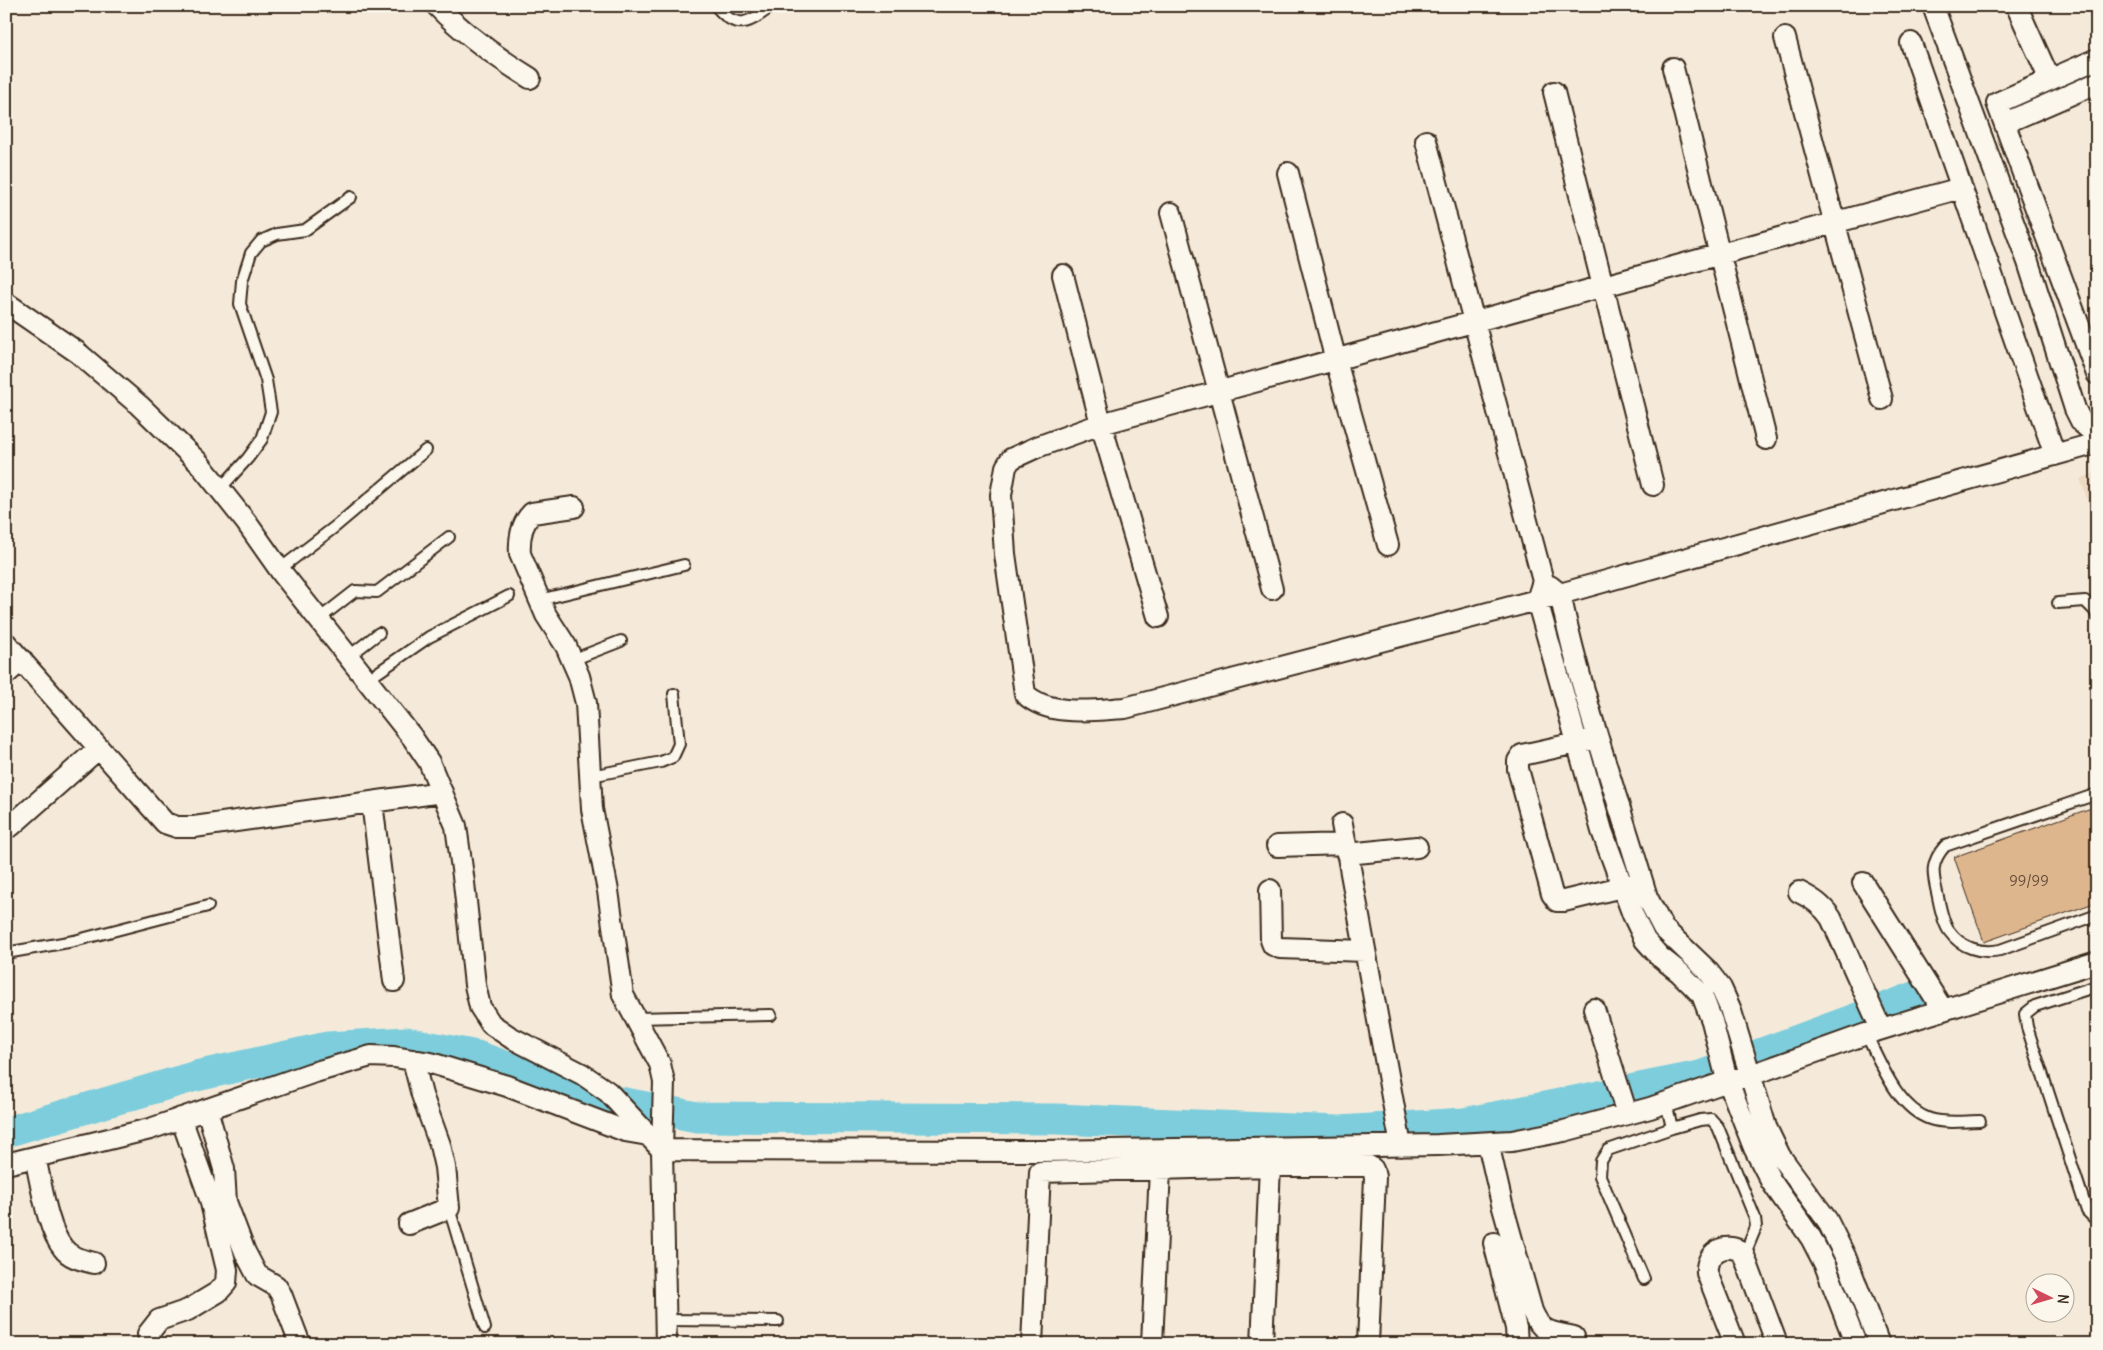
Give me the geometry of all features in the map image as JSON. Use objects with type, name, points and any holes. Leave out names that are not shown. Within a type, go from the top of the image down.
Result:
[{"type":"street","points":[[437,6],[457,28],[492,54],[530,78]]},
{"type":"street","points":[[1933,6],[2028,262],[2075,409],[2089,419],[2097,436]]},
{"type":"street","points":[[2017,7],[2050,80]]},
{"type":"street","points":[[1786,38],[1882,399]]},
{"type":"street","points":[[1911,43],[2055,455]]},
{"type":"street","points":[[2097,59],[1998,103],[2097,374]]},
{"type":"street","points":[[1672,68],[1766,439]]},
{"type":"street","points":[[2005,123],[2097,83]]},
{"type":"street","points":[[1554,92],[1653,484]]},
{"type":"street","points":[[1426,141],[1543,581],[1536,600],[1602,831],[1622,888],[1646,940],[1660,957],[1679,972],[1702,995],[1712,1021],[1727,1079],[1754,1148],[1771,1181],[1811,1238],[1825,1265],[1856,1344]]},
{"type":"street","points":[[1288,173],[1336,360],[1388,545]]},
{"type":"street","points":[[1961,188],[1474,324],[1101,424],[1037,447],[1011,459],[1006,467],[1002,495],[1005,554],[1025,694],[1043,706],[1064,709],[1125,708],[1560,594],[2097,443]]},
{"type":"street","points":[[1171,213],[1272,589]]},
{"type":"street","points":[[1063,275],[1101,424],[1158,617]]},
{"type":"street","points":[[6,303],[77,352],[132,400],[200,464],[429,762],[456,826],[475,985],[480,1006],[491,1024],[510,1037],[582,1074],[608,1092],[649,1128],[662,1150],[666,1344]]},
{"type":"street","points":[[574,507],[536,511],[528,517],[519,545],[520,554],[539,600],[580,676],[586,703],[592,809],[608,891],[623,994],[660,1064],[664,1082],[664,1100],[649,1128]]},
{"type":"street","points":[[1543,581],[1560,594],[1569,634],[1599,738],[1642,880],[1656,916],[1663,928],[1707,970],[1721,988],[1730,1008],[1766,1127],[1780,1156],[1827,1220],[1846,1258],[1879,1344]]},
{"type":"street","points":[[6,643],[165,823],[177,827],[194,827],[442,792]]},
{"type":"street","points":[[6,674],[22,660]]},
{"type":"street","points":[[1599,738],[1522,755],[1518,761],[1518,769],[1552,894],[1557,901],[1564,901],[1622,888],[1642,880]]},
{"type":"street","points":[[11,826],[99,748]]},
{"type":"street","points":[[372,802],[394,981]]},
{"type":"street","points":[[1342,824],[1400,1141]]},
{"type":"street","points":[[1277,846],[1346,849],[1417,847]]},
{"type":"street","points":[[1863,883],[1943,1010]]},
{"type":"street","points":[[1270,890],[1271,940],[1273,945],[1280,948],[1365,951]]},
{"type":"street","points":[[1799,892],[1824,907],[1831,918],[1873,1021]]},
{"type":"street","points":[[662,1150],[1041,1151],[1400,1141],[1488,1143],[1512,1141],[1564,1131],[1622,1098],[1666,1102],[1750,1072],[1873,1021],[1943,1010],[2097,962]]},
{"type":"street","points":[[1594,1009],[1622,1098]]},
{"type":"street","points":[[6,1164],[150,1129],[312,1073],[371,1056],[432,1063],[507,1086],[626,1131],[649,1128]]},
{"type":"street","points":[[409,1224],[448,1208],[445,1167],[440,1145],[422,1095],[413,1060]]},
{"type":"street","points":[[207,1109],[224,1169],[226,1202],[245,1252],[257,1275],[276,1286],[281,1294],[300,1344]]},
{"type":"street","points":[[151,1344],[148,1334],[159,1320],[188,1310],[218,1292],[226,1282],[227,1270],[210,1199],[181,1118]]},
{"type":"street","points":[[1488,1143],[1502,1204],[1532,1311],[1538,1326],[1551,1332],[1574,1337]]},
{"type":"street","points":[[35,1157],[53,1232],[64,1250],[75,1258],[94,1263]]},
{"type":"street","points":[[1262,1344],[1270,1166]]},
{"type":"street","points":[[1032,1344],[1040,1172],[1270,1166],[1369,1166],[1373,1170],[1375,1177],[1368,1344]]},
{"type":"street","points":[[1152,1344],[1160,1169]]},
{"type":"street","points":[[1494,1243],[1516,1328],[1516,1344]]},
{"type":"street","points":[[1734,1344],[1707,1273],[1706,1265],[1709,1258],[1726,1247],[1737,1248],[1744,1256],[1777,1344]]},
{"type":"lane","points":[[716,6],[728,19],[739,22],[754,20],[772,6]]},
{"type":"lane","points":[[220,489],[248,458],[262,439],[271,412],[266,380],[240,304],[242,281],[252,254],[262,241],[277,234],[305,230],[351,197]]},
{"type":"lane","points":[[280,569],[336,526],[426,450]]},
{"type":"lane","points":[[319,619],[355,591],[377,592],[449,537]]},
{"type":"lane","points":[[539,600],[684,565]]},
{"type":"lane","points":[[367,680],[429,637],[509,596]]},
{"type":"lane","points":[[2058,603],[2085,601],[2095,610],[2097,616]]},
{"type":"lane","points":[[348,657],[379,633]]},
{"type":"lane","points":[[572,660],[621,641]]},
{"type":"lane","points":[[591,776],[661,762],[673,757],[679,744],[674,694]]},
{"type":"lane","points":[[2097,794],[1945,846],[1934,864],[1933,875],[1948,930],[1963,945],[1976,951],[1987,953],[2000,950],[2097,916]]},
{"type":"lane","points":[[6,953],[74,941],[208,906]]},
{"type":"lane","points":[[2097,986],[2035,1006],[2025,1014],[2027,1027],[2087,1211],[2097,1221]]},
{"type":"lane","points":[[635,1018],[771,1015]]},
{"type":"lane","points":[[1873,1021],[1901,1100],[1915,1112],[1931,1120],[1980,1120]]},
{"type":"lane","points":[[1666,1102],[1672,1128]]},
{"type":"lane","points":[[1644,1279],[1600,1176],[1601,1161],[1608,1150],[1700,1120],[1711,1119],[1718,1127],[1755,1218],[1756,1227],[1744,1256]]},
{"type":"lane","points":[[448,1208],[486,1328]]},
{"type":"lane","points":[[666,1320],[778,1321]]},
{"type":"shaded area","points":[[2097,472],[2097,527],[2080,479]]},
{"type":"building","points":[[2097,806],[2097,902],[1984,942],[1954,857]]},
{"type":"waterway","points":[[6,1132],[196,1076],[328,1047],[406,1042],[477,1056],[589,1096],[697,1117],[1057,1119],[1339,1131],[1464,1123],[1700,1076],[1920,995]]}]
